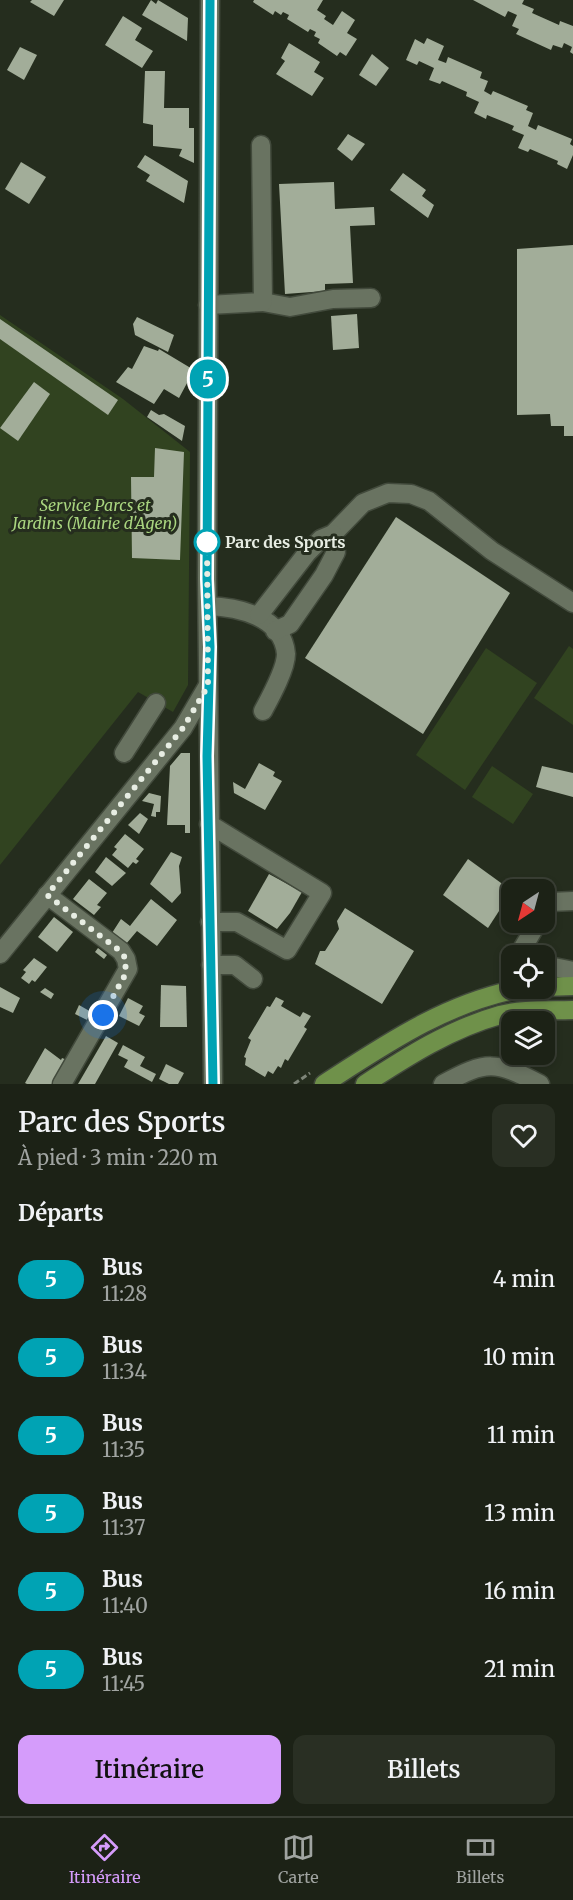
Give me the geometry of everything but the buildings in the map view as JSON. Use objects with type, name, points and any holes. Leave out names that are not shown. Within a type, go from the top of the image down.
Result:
[{"type":"main road","points":[[555,987],[573,986]]},
{"type":"main road","points":[[324,1084],[398,1036],[452,1009],[501,995]]},
{"type":"main road","points":[[365,1084],[440,1037],[500,1015],[573,1010]]},
{"type":"street","points":[[210,0],[208,824],[213,1084]]},
{"type":"street","points":[[261,145],[263,302]]},
{"type":"street","points":[[208,304],[263,302],[290,307],[333,299],[370,298]]},
{"type":"street","points":[[259,615],[307,553],[321,539],[333,534],[363,503],[388,493],[411,494],[439,507],[492,551],[573,603]]},
{"type":"street","points":[[275,631],[290,624],[324,575],[336,552],[333,534]]},
{"type":"street","points":[[208,606],[230,607],[259,615],[275,631],[286,656],[273,692],[263,711]]},
{"type":"street","points":[[0,954],[183,728],[208,686]]},
{"type":"street","points":[[124,753],[156,703]]},
{"type":"street","points":[[208,824],[322,893],[287,950],[237,922],[210,922]]},
{"type":"street","points":[[47,895],[120,951],[126,959],[128,969],[62,1084]]},
{"type":"street","points":[[555,902],[573,901]]},
{"type":"street","points":[[211,965],[235,965],[253,979]]},
{"type":"street","points":[[555,967],[573,971]]},
{"type":"street","points":[[443,1084],[457,1080],[480,1065],[511,1078],[540,1084]]},
{"type":"green space","name":"Service Parcs et Jardins (Mairie d'Agen)","points":[[0,315],[123,399],[190,452],[188,685],[173,712],[138,692],[0,865]]},
{"type":"green space","points":[[569,646],[573,649],[573,725],[534,698]]},
{"type":"green space","points":[[486,648],[537,683],[465,790],[416,755]]},
{"type":"green space","points":[[492,766],[533,794],[513,824],[472,797]]},
{"type":"bus line","name":"5","points":[[210,0],[207,579],[210,647],[207,756],[213,1084]]},
{"type":"place","name":"Parc des Sports","points":[[207,542]]},
{"type":"route","points":[[103,1015],[128,969],[126,959],[120,951],[47,895],[183,728],[208,686],[210,647],[207,542]]}]
